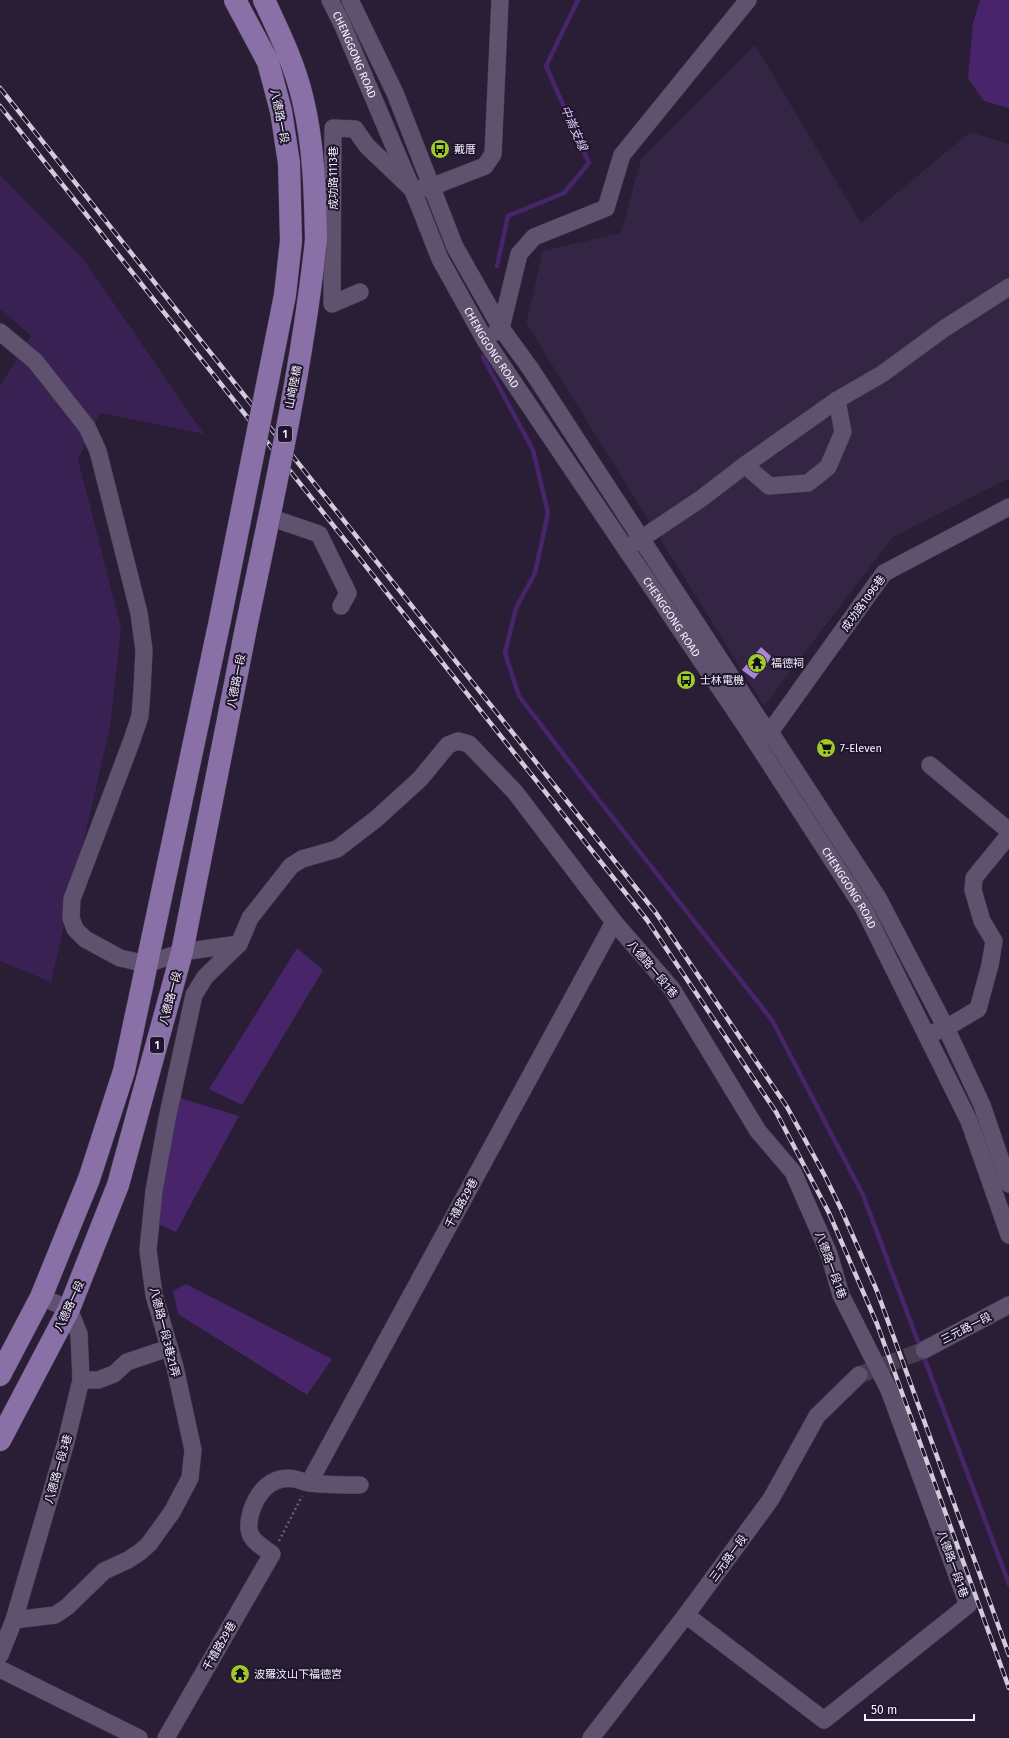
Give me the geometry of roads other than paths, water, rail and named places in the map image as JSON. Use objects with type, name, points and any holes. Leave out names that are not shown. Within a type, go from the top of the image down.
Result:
[{"type":"main road","name":"八德路一段","points":[[148,964],[220,620],[285,294],[291,241],[289,163],[281,111],[268,62],[235,0]]},
{"type":"main road","name":"山崎陸橋","points":[[246,628],[269,517],[309,304],[316,240],[314,160],[303,100],[286,46],[264,0]]},
{"type":"main road","name":"八德路一段","points":[[0,1440],[69,1309],[118,1185],[182,952],[246,628]]},
{"type":"main road","points":[[0,1375],[41,1297],[89,1179],[124,1071],[148,964]]},
{"type":"street","name":"CHENGGONG ROAD","points":[[330,0],[342,24],[440,259],[485,340],[757,744],[864,909],[969,1120],[1009,1235]]},
{"type":"street","name":"CHENGGONG ROAD","points":[[350,0],[395,93],[430,187],[455,247],[501,328],[534,375],[640,539],[760,721],[770,732],[878,898],[946,1028],[982,1105],[1005,1161],[1009,1184]]},
{"type":"street","points":[[412,190],[430,187],[485,166],[493,154],[500,0]]},
{"type":"street","points":[[485,340],[501,328],[519,254],[534,237],[606,208],[622,155],[748,0]]},
{"type":"street","name":"成功路1113巷","points":[[360,292],[332,304],[333,128],[355,128],[367,146],[412,190]]},
{"type":"street","points":[[625,549],[702,498],[745,465],[837,400],[882,374],[945,328],[1009,287]]},
{"type":"street","points":[[0,332],[35,361],[87,427],[98,451],[139,613],[144,650],[140,716],[72,899],[71,918],[75,929],[85,939],[120,958],[148,964],[182,952],[239,944]]},
{"type":"street","points":[[745,465],[769,486],[808,483],[828,467],[843,432],[837,400]]},
{"type":"street","name":"成功路1096巷","points":[[757,744],[770,732],[884,573],[1009,507]]},
{"type":"street","points":[[269,517],[319,534],[348,593],[341,606]]},
{"type":"street","name":"八德路一段1巷","points":[[239,944],[250,918],[291,866],[302,859],[337,849],[376,819],[420,779],[448,745],[458,741],[469,744],[515,792],[614,922],[672,988],[758,1131],[793,1172],[829,1254],[841,1295],[889,1390],[968,1605],[824,1720],[686,1615]]},
{"type":"street","points":[[930,765],[1009,831]]},
{"type":"street","points":[[927,1034],[946,1028],[978,1009],[990,965],[1002,940],[982,921],[973,890],[974,878],[1009,835]]},
{"type":"street","name":"千禧路29巷","points":[[166,1738],[272,1554],[255,1541],[249,1534],[248,1524],[253,1507],[266,1485],[282,1478],[295,1479],[309,1483],[614,922]]},
{"type":"street","name":"八德路一段3巷21弄","points":[[14,1620],[55,1615],[67,1607],[104,1571],[128,1560],[149,1544],[172,1512],[190,1478],[193,1450],[175,1367],[154,1295],[148,1250],[154,1191],[167,1119],[194,995],[205,977],[239,944]]},
{"type":"street","points":[[41,1297],[69,1309]]},
{"type":"street","name":"三元路一段","points":[[924,1350],[1009,1305]]},
{"type":"street","name":"八德路一段3巷","points":[[0,1655],[14,1620],[66,1442],[81,1380],[79,1334],[69,1309]]},
{"type":"street","points":[[81,1380],[98,1380],[114,1374],[127,1362],[169,1348]]},
{"type":"street","name":"三元路一段","points":[[591,1738],[686,1615],[771,1500],[817,1416],[859,1375]]},
{"type":"street","points":[[309,1483],[360,1485]]},
{"type":"street","points":[[0,1669],[139,1738]]},
{"type":"waterway","name":"中崙支線","points":[[497,266],[508,216],[564,193],[589,163],[546,66],[578,0]]},
{"type":"waterway","points":[[483,357],[533,450],[548,513],[535,573],[516,608],[505,653],[519,696],[772,1020],[863,1195],[1009,1584]]},
{"type":"tunnel","points":[[859,1375],[924,1350]]},
{"type":"railway","points":[[0,88],[656,913],[787,1107],[825,1176],[877,1291],[1009,1655]]},
{"type":"railway","points":[[0,106],[647,920],[776,1112],[829,1213],[877,1324],[1009,1688]]},
{"type":"place","name":"戴厝","points":[[440,149]]},
{"type":"place","name":"福德祠","points":[[757,663]]},
{"type":"place","name":"士林電機","points":[[686,680]]},
{"type":"place","name":"7-Eleven","points":[[826,748]]},
{"type":"place","name":"波羅汶山下福德宮","points":[[240,1674]]}]
